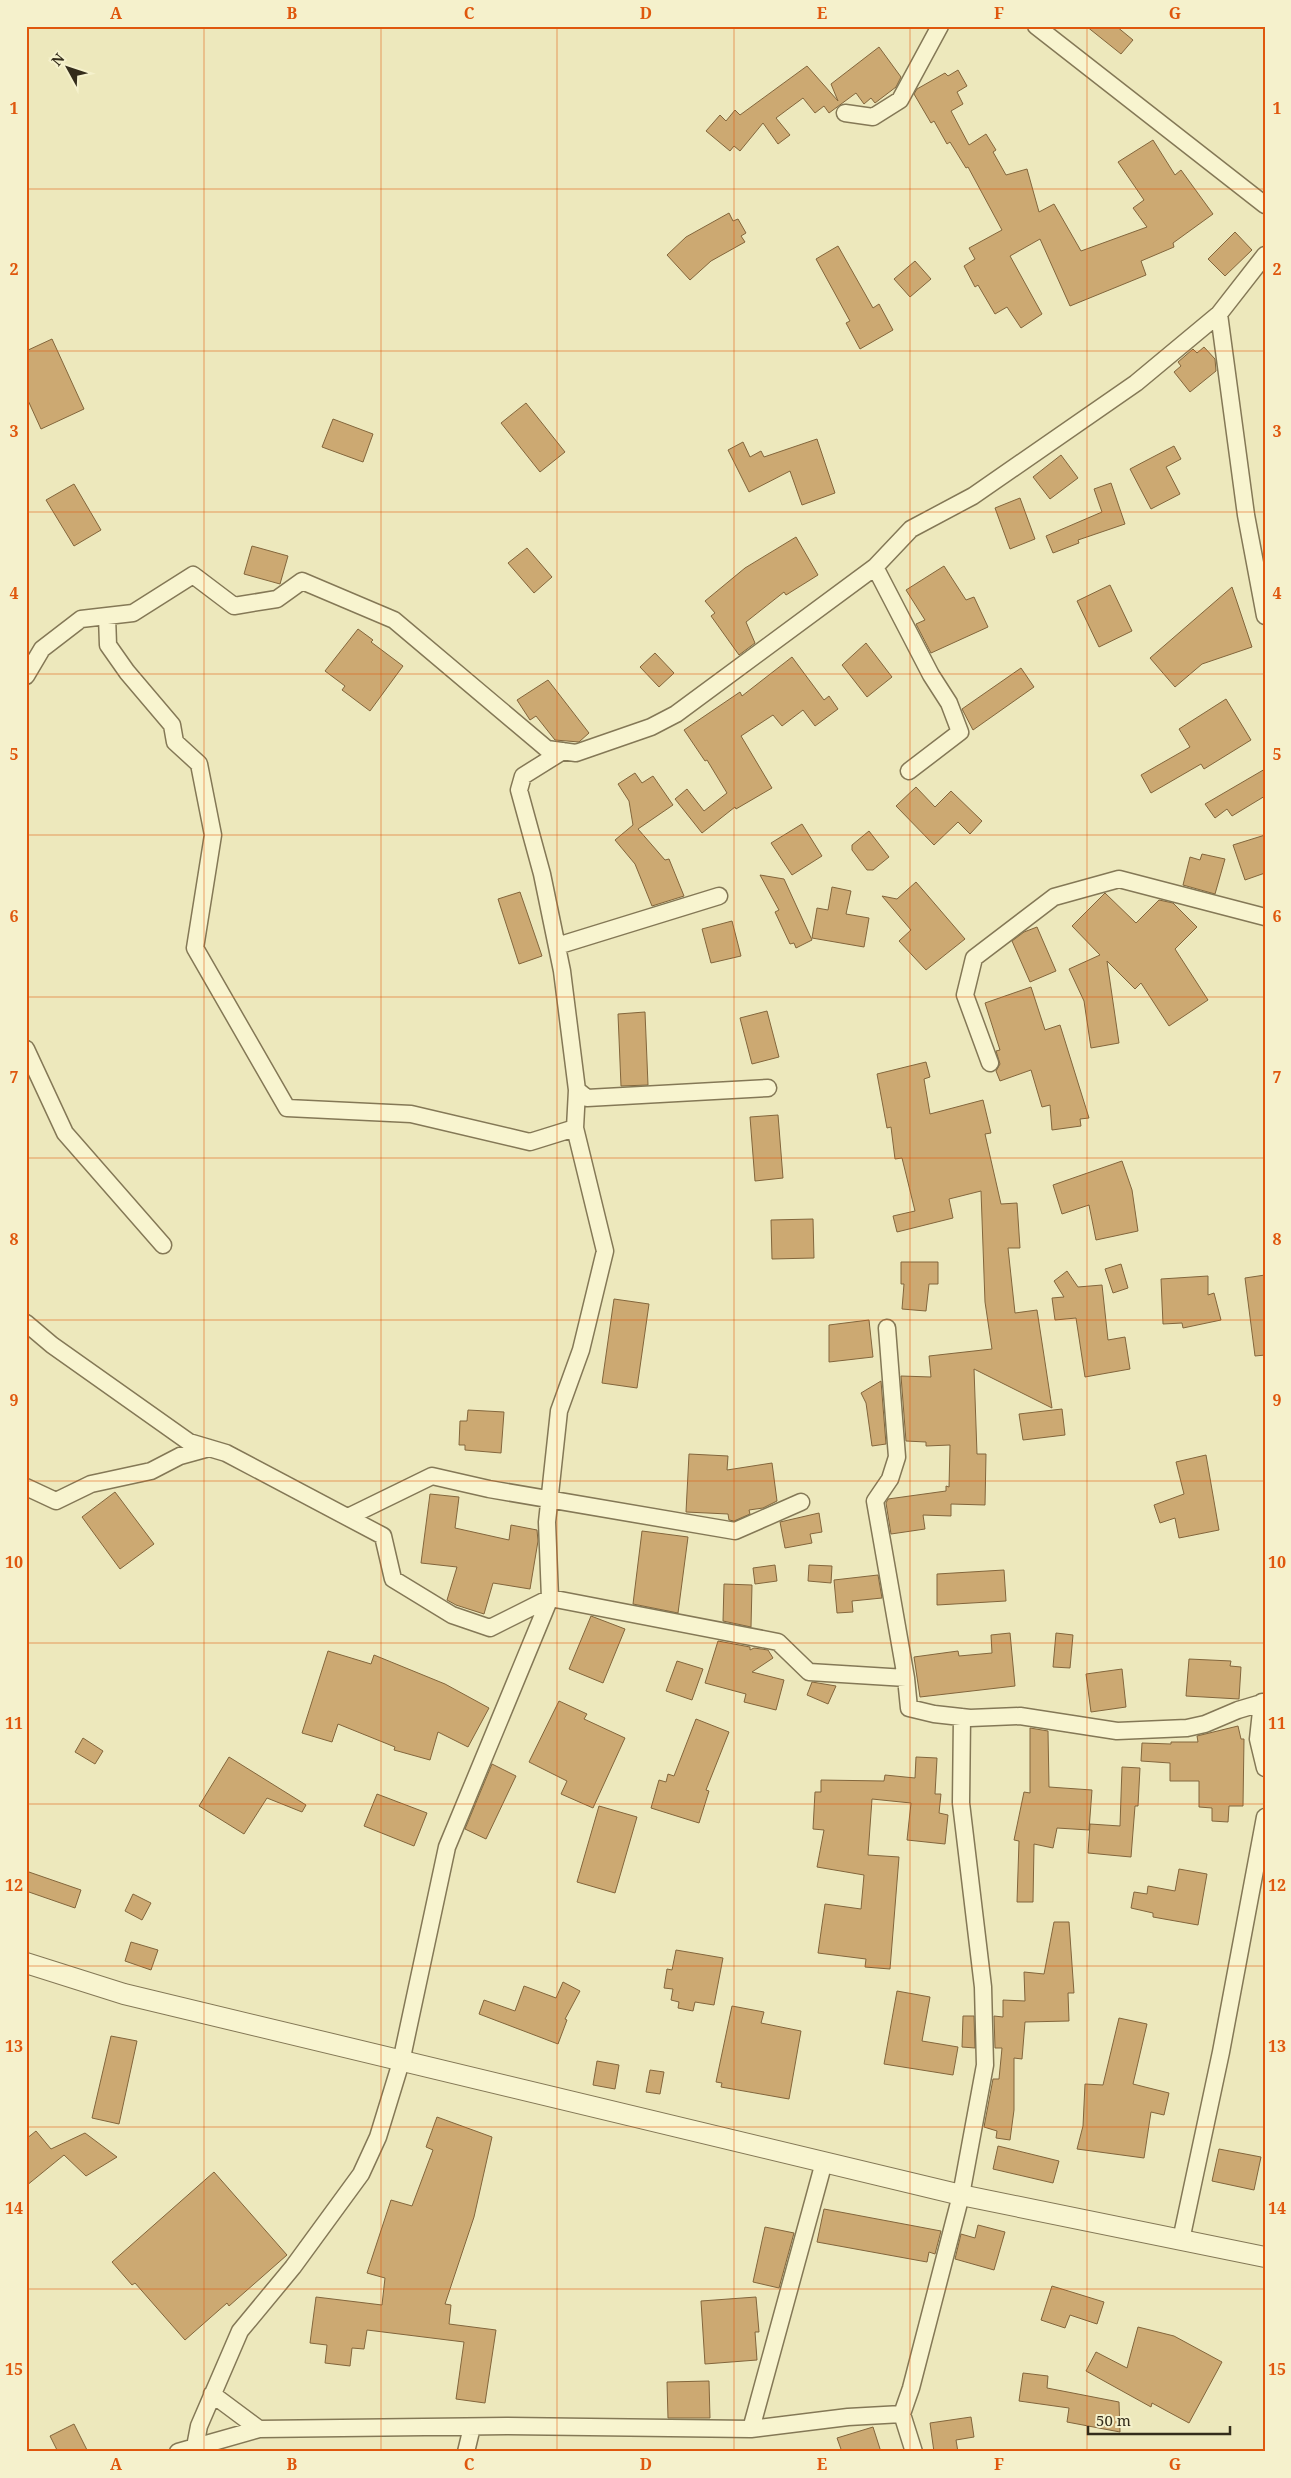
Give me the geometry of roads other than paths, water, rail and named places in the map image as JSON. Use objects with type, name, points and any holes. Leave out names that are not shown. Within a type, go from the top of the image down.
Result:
[{"type":"street","points":[[846,113],[873,117],[900,100],[940,26]]},
{"type":"street","points":[[1036,26],[1265,205]]},
{"type":"street","points":[[26,676],[42,648],[81,619],[133,613],[192,575],[234,606],[277,599],[302,581],[394,620],[547,749],[576,753],[652,727],[676,714],[875,568],[911,528],[973,496],[1136,383],[1219,314],[1265,255]]},
{"type":"street","points":[[1219,314],[1246,515],[1265,616]]},
{"type":"street","points":[[875,568],[931,675],[949,703],[960,732],[909,771]]},
{"type":"street","points":[[107,616],[108,645],[127,672],[172,725],[175,742],[199,764],[213,835],[195,948],[287,1108],[411,1114],[530,1142],[575,1128]]},
{"type":"street","points":[[195,2449],[199,2426],[240,2331],[294,2267],[360,2174],[378,2137],[401,2062],[447,1847],[550,1598],[547,1522],[559,1411],[581,1350],[605,1251],[575,1128],[577,1090],[556,946],[542,874],[519,790],[523,776],[563,751]]},
{"type":"street","points":[[990,1063],[965,995],[974,958],[1054,897],[1119,879],[1265,917]]},
{"type":"street","points":[[556,946],[719,896]]},
{"type":"street","points":[[26,1049],[65,1133],[164,1244]]},
{"type":"street","points":[[577,1090],[587,1098],[768,1088]]},
{"type":"street","points":[[26,1323],[52,1345],[136,1407],[189,1442],[226,1453],[383,1536],[393,1579],[452,1615],[490,1628],[550,1598],[778,1642],[809,1672],[906,1678]]},
{"type":"street","points":[[886,1328],[896,1457],[890,1479],[875,1501],[906,1678],[909,1708],[934,1714],[962,1717],[1020,1716],[1117,1731],[1187,1728],[1205,1724],[1238,1710],[1264,1702],[1258,1739],[1265,1768]]},
{"type":"street","points":[[26,1487],[56,1501],[90,1484],[151,1471],[180,1456],[209,1448]]},
{"type":"street","points":[[348,1517],[432,1476],[549,1499],[735,1531],[801,1502]]},
{"type":"street","points":[[914,2452],[902,2414],[911,2388],[961,2195],[985,2065],[983,1987],[961,1803],[962,1717]]},
{"type":"street","points":[[1180,2240],[1221,2052],[1265,1818]]},
{"type":"street","points":[[26,1963],[124,1994],[961,2195],[1265,2257]]},
{"type":"street","points":[[751,2430],[824,2162]]},
{"type":"street","points":[[212,2394],[259,2429]]},
{"type":"street","points":[[178,2452],[195,2449],[259,2429],[472,2427],[751,2430],[848,2417],[902,2414]]},
{"type":"street","points":[[466,2452],[472,2427]]}]
